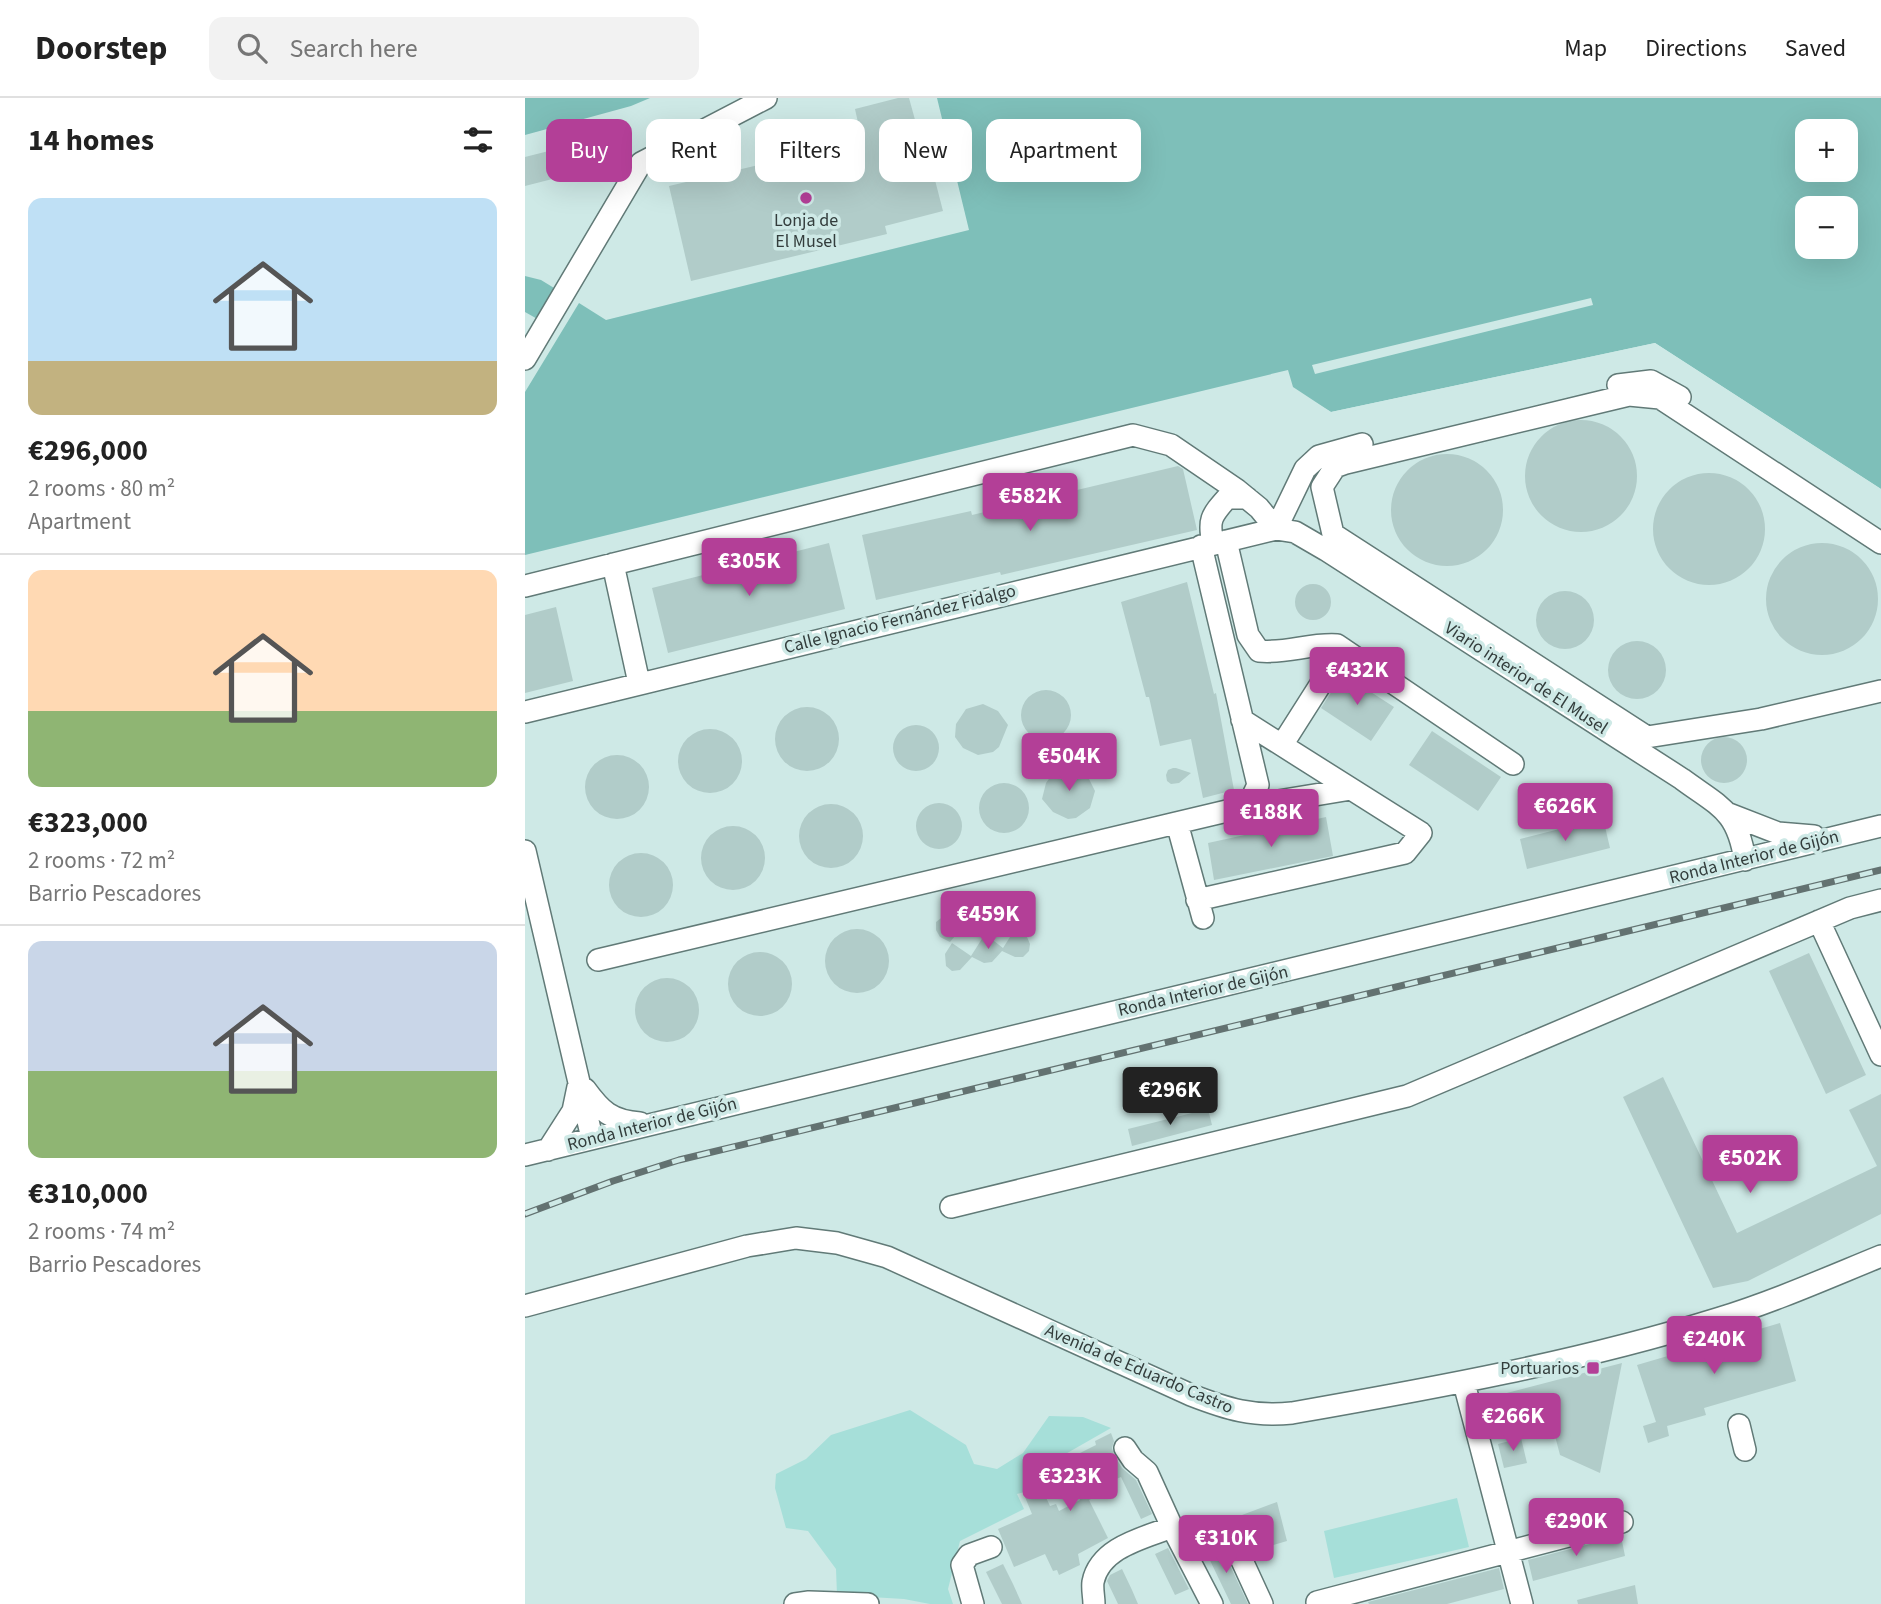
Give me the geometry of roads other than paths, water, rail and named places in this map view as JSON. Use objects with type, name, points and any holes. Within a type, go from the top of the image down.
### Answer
[{"type":"street","points":[[525,359],[641,163],[766,98]]},
{"type":"street","points":[[525,586],[1133,435],[1171,445],[1247,498],[1276,529],[1305,469],[1319,456],[1627,383],[1651,382],[1673,392],[1881,528]]},
{"type":"street","points":[[1881,543],[1660,398],[1629,395],[1346,463],[1335,467],[1322,487],[1333,534],[1647,737],[1761,719],[1881,691]]},
{"type":"street","points":[[1247,498],[1227,498],[1213,514],[1210,527],[1228,659],[1258,785],[1248,806]]},
{"type":"street","name":"Calle Ignacio Fernández Fidalgo","points":[[525,712],[1276,529]]},
{"type":"street","name":"Viario interior de El Musel","points":[[1276,529],[1295,532],[1326,550],[1682,779],[1729,814],[1741,834],[1745,860]]},
{"type":"street","points":[[1213,543],[1248,635],[1259,651]]},
{"type":"street","points":[[614,564],[639,683]]},
{"type":"street","points":[[1228,659],[1259,651],[1275,653],[1321,644],[1337,646],[1513,764]]},
{"type":"street","points":[[1282,745],[1343,649]]},
{"type":"street","points":[[1177,823],[1200,909],[1405,853],[1422,833],[1242,720]]},
{"type":"street","points":[[598,960],[1248,806],[1351,789]]},
{"type":"street","points":[[1729,814],[1778,832],[1829,838]]},
{"type":"street","name":"Ronda Interior de Gijón","points":[[525,1155],[1881,826]]},
{"type":"street","points":[[525,851],[532,912],[580,1081],[592,1138]]},
{"type":"street","points":[[951,1208],[1407,1096],[1850,908],[1881,900]]},
{"type":"street","points":[[1819,921],[1881,1055]]},
{"type":"street","points":[[580,1081],[600,1110],[624,1122],[649,1124]]},
{"type":"street","points":[[548,1150],[573,1111],[580,1081]]},
{"type":"street","name":"Avenida de Eduardo Castro","points":[[525,1306],[747,1247],[796,1238],[837,1242],[887,1257],[1191,1395],[1240,1412],[1266,1416],[1464,1383],[1716,1319],[1767,1303],[1881,1256]]},
{"type":"street","points":[[1464,1383],[1522,1604]]},
{"type":"street","points":[[1739,1425],[1745,1450]]},
{"type":"street","points":[[1125,1448],[1133,1460],[1147,1472],[1212,1604]]},
{"type":"street","points":[[1317,1602],[1622,1522]]},
{"type":"street","points":[[1094,1604],[1093,1583],[1099,1566],[1114,1551],[1172,1527]]},
{"type":"street","points":[[1233,1541],[1262,1604]]},
{"type":"street","points":[[973,1604],[962,1565],[969,1555],[991,1547]]},
{"type":"street","points":[[795,1604],[867,1604]]},
{"type":"railway","points":[[525,1214],[679,1160],[1881,870]]},
{"type":"place","name":"Lonja de El Musel","points":[[806,198]]},
{"type":"place","name":"Portuarios","points":[[1593,1368]]}]
